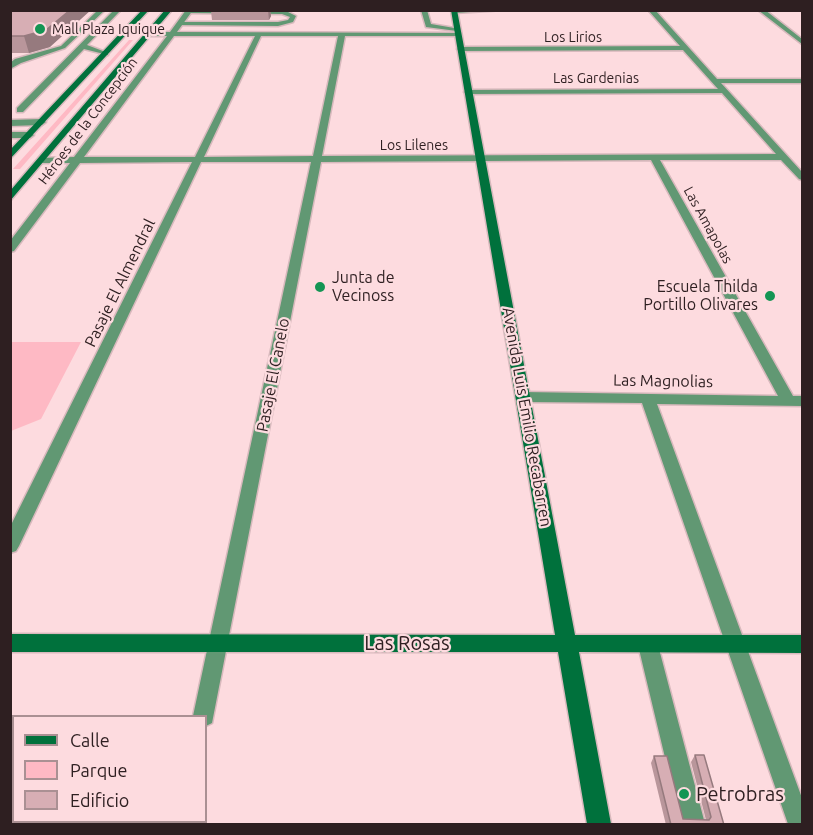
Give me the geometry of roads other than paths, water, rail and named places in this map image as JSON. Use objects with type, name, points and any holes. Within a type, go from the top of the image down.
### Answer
[{"type":"street","points":[[10,67],[18,61],[63,47],[102,10]]},
{"type":"street","points":[[20,110],[118,10]]},
{"type":"street","name":"Héroes de la Concepción","points":[[10,150],[42,122],[146,10]]},
{"type":"street","name":"Héroes de la Concepción","points":[[10,198],[169,10]]},
{"type":"street","points":[[424,10],[428,26],[457,31]]},
{"type":"street","points":[[454,11],[501,10]]},
{"type":"street","points":[[651,10],[802,177]]},
{"type":"street","points":[[761,10],[802,42]]},
{"type":"street","points":[[180,24],[278,24],[291,21],[293,16],[283,12],[190,11]]},
{"type":"street","name":"Héroes de la Concepción","points":[[10,249],[190,11]]},
{"type":"street","name":"Avenida Luis Emilio Recabarren","points":[[454,11],[599,825]]},
{"type":"street","points":[[129,28],[150,33],[172,34],[457,31]]},
{"type":"street","name":"Pasaje El Almendral","points":[[10,546],[259,34]]},
{"type":"street","name":"Pasaje El Canelo","points":[[204,715],[342,34]]},
{"type":"street","points":[[83,46],[106,54]]},
{"type":"street","name":"Los Lirios","points":[[460,49],[685,48]]},
{"type":"street","points":[[715,81],[802,81]]},
{"type":"street","name":"Las Gardenias","points":[[468,92],[724,91]]},
{"type":"street","points":[[10,123],[42,122]]},
{"type":"street","points":[[10,135],[21,142]]},
{"type":"street","name":"Héroes de la Concepción","points":[[10,156],[21,142]]},
{"type":"street","name":"Los Lilenes","points":[[43,160],[784,157]]},
{"type":"street","name":"Las Amapolas","points":[[654,158],[795,401]]},
{"type":"street","name":"Las Magnolias","points":[[524,397],[795,401]]},
{"type":"street","points":[[648,399],[800,825]]},
{"type":"street","name":"Las Rosas","points":[[10,643],[802,644]]},
{"type":"street","points":[[648,645],[693,825]]},
{"type":"place","name":"Mall Plaza Iquique","points":[[40,29]]},
{"type":"place","name":"Junta de Vecinoss","points":[[320,287]]},
{"type":"place","name":"Escuela Thilda Portillo Olivares","points":[[770,296]]},
{"type":"place","name":"Petrobras","points":[[684,794]]}]
